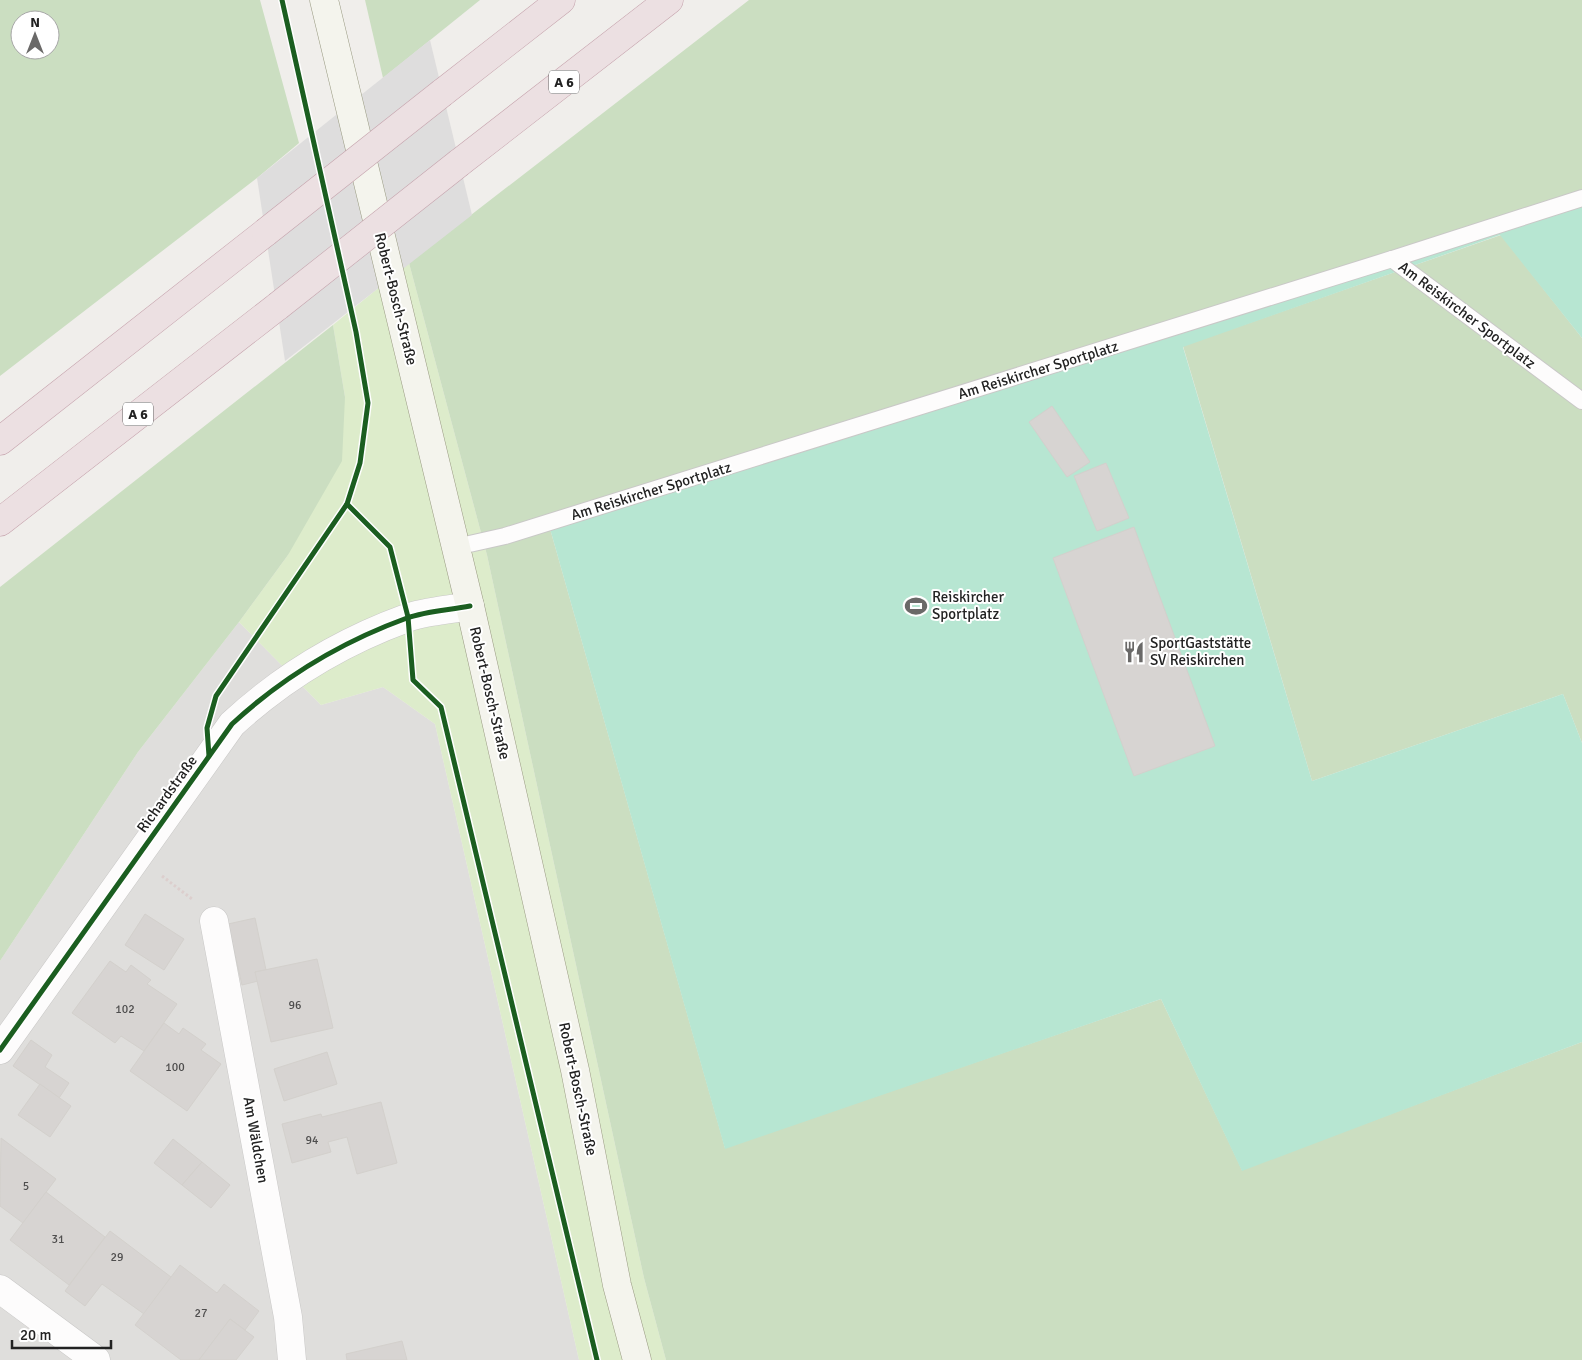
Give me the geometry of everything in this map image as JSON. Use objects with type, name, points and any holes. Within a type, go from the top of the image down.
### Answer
[{"type":"highway","points":[[0,440],[561,0]]},
{"type":"highway","name":"A 6","points":[[0,522],[669,0]]},
{"type":"main road","name":"Robert-Bosch-Straße","points":[[324,0],[470,606],[575,1070],[617,1285],[637,1360]]},
{"type":"street","name":"Richardstraße","points":[[0,1050],[232,724],[264,695],[322,655],[408,617],[470,606]]},
{"type":"street","name":"Am Wäldchen","points":[[214,921],[288,1317],[292,1360]]},
{"type":"street","points":[[0,1289],[96,1360]]},
{"type":"lane","points":[[1392,259],[1582,198]]},
{"type":"lane","name":"Am Reiskircher Sportplatz","points":[[456,547],[505,536],[1392,259],[1582,401]]},
{"type":"path","points":[[137,857],[191,897],[214,921]]},
{"type":"shaded area","points":[[239,622],[321,705],[383,687],[435,724],[579,1360],[0,1360],[0,961],[138,752]]},
{"type":"green space","points":[[0,0],[260,0],[299,143],[257,178],[0,376]]},
{"type":"green space","points":[[365,0],[480,0],[383,78]]},
{"type":"green space","points":[[749,0],[1582,0],[1582,190],[547,518],[725,1148],[1161,999],[1242,1170],[1582,1042],[1582,1360],[666,1360],[644,1278],[487,555],[409,263]]},
{"type":"green space","name":"Reiskircher Sportplatz","points":[[1582,190],[1582,338],[1500,235],[1183,347],[1312,781],[1563,694],[1582,743],[1582,1042],[1242,1171],[1161,999],[725,1149],[547,518]]},
{"type":"green space","points":[[1501,235],[1582,338],[1582,743],[1563,694],[1312,781],[1183,346]]},
{"type":"green space","points":[[409,263],[487,555],[644,1278],[666,1360],[579,1360],[435,724],[383,687],[321,705],[239,622],[288,555],[345,397],[333,325]]},
{"type":"green space","points":[[333,325],[345,397],[342,461],[288,555],[239,622],[138,752],[0,961],[0,587]]},
{"type":"pier","points":[[430,40],[472,215],[285,361],[257,178]]},
{"type":"building","points":[[1052,406],[1090,462],[1067,477],[1029,422]]},
{"type":"building","points":[[1106,463],[1129,518],[1097,531],[1074,476]]},
{"type":"building","name":"SportGaststätte SV Reiskirchen","points":[[1134,527],[1215,746],[1134,776],[1053,558]]},
{"type":"building","points":[[145,914],[184,939],[164,970],[125,945]]},
{"type":"building","points":[[255,918],[266,970],[255,972],[258,981],[242,985],[228,924]]},
{"type":"building","points":[[317,959],[333,1028],[271,1042],[255,972]]},
{"type":"building","points":[[110,961],[126,972],[131,965],[151,980],[147,984],[177,1004],[144,1051],[121,1036],[115,1043],[72,1013]]},
{"type":"building","points":[[164,1023],[179,1034],[183,1028],[206,1044],[201,1050],[221,1064],[187,1111],[130,1071]]},
{"type":"building","points":[[31,1040],[52,1055],[45,1067],[69,1083],[59,1098],[13,1066]]},
{"type":"building","points":[[327,1052],[337,1084],[284,1101],[274,1069]]},
{"type":"building","points":[[40,1084],[71,1106],[50,1137],[18,1115]]},
{"type":"building","points":[[381,1102],[397,1163],[357,1174],[347,1137],[328,1142],[331,1152],[292,1163],[282,1124],[321,1114],[322,1117]]},
{"type":"building","points":[[1,1138],[56,1179],[23,1223],[0,1206]]},
{"type":"building","points":[[173,1139],[202,1162],[182,1185],[154,1163]]},
{"type":"building","points":[[202,1162],[230,1185],[211,1208],[182,1185]]},
{"type":"building","points":[[46,1192],[105,1237],[69,1285],[10,1240]]},
{"type":"building","points":[[110,1231],[171,1277],[144,1314],[102,1284],[85,1306],[65,1291]]},
{"type":"building","points":[[180,1265],[217,1293],[224,1284],[259,1311],[245,1330],[230,1319],[199,1360],[181,1360],[135,1325]]},
{"type":"building","points":[[230,1319],[254,1337],[236,1360],[199,1360]]},
{"type":"building","points":[[402,1341],[407,1360],[347,1360],[346,1354]]},
{"type":"cycle path","points":[[209,756],[207,728],[216,696],[347,504],[360,463],[368,403],[356,332],[282,0]]},
{"type":"cycle path","points":[[347,504],[390,547],[408,617],[413,680],[441,707],[597,1360]]},
{"type":"cycle path","points":[[0,1050],[232,724],[272,691],[336,649],[383,627],[414,616],[470,606]]},
{"type":"place","name":"Reiskircher Sportplatz","points":[[916,606]]},
{"type":"place","name":"SportGaststätte SV Reiskirchen","points":[[1134,652]]}]
